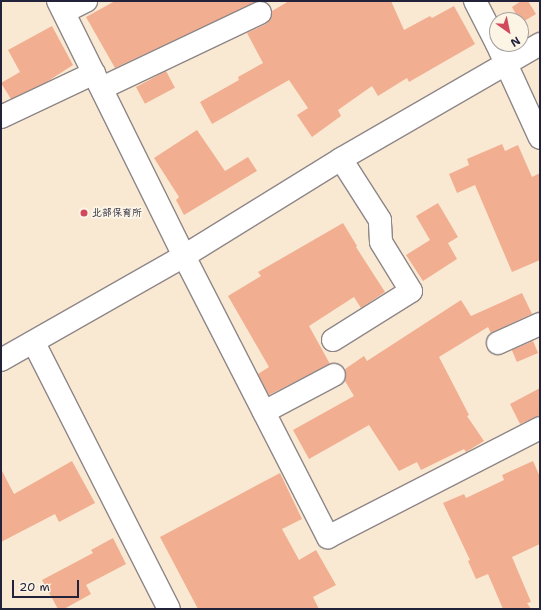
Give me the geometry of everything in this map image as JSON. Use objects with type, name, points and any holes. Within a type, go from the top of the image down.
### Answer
[{"type":"street","points":[[86,1],[61,6],[184,256],[328,537],[540,428]]},
{"type":"street","points":[[475,1],[489,28]]},
{"type":"street","points":[[1,117],[98,80],[260,13]]},
{"type":"street","points":[[529,46],[540,44]]},
{"type":"street","points":[[1,360],[34,343],[184,256],[341,159],[497,52]]},
{"type":"street","points":[[501,52],[540,138]]},
{"type":"street","points":[[333,340],[411,291],[381,242],[380,220],[341,159]]},
{"type":"street","points":[[498,343],[540,324]]},
{"type":"street","points":[[34,343],[169,609]]},
{"type":"street","points":[[264,412],[334,375]]},
{"type":"building","points":[[115,1],[258,1],[115,68],[86,17]]},
{"type":"building","points":[[289,1],[391,1],[404,30],[430,16],[432,18],[454,6],[475,44],[409,82],[407,78],[378,96],[372,86],[338,110],[341,116],[312,137],[297,115],[308,108],[289,80],[212,124],[200,102],[239,80],[238,77],[263,63],[247,33],[266,24],[270,20],[272,11]]},
{"type":"building","points":[[521,1],[528,1],[536,14],[529,18],[529,12],[515,12],[512,7]]},
{"type":"building","points":[[52,26],[73,65],[45,83],[11,99],[1,83],[20,72],[8,50]]},
{"type":"building","points":[[166,71],[175,88],[145,104],[136,87]]},
{"type":"building","points":[[197,130],[225,171],[248,157],[257,171],[184,215],[176,200],[179,197],[154,158]]},
{"type":"building","points":[[502,144],[505,151],[518,145],[532,177],[540,173],[540,260],[512,272],[475,185],[457,193],[449,174],[469,165],[467,159]]},
{"type":"building","points":[[438,203],[458,237],[448,243],[457,259],[423,281],[406,255],[430,240],[416,216]]},
{"type":"building","points":[[343,223],[357,246],[356,247],[385,292],[361,308],[354,297],[309,326],[330,364],[269,395],[258,374],[269,367],[228,296],[261,276],[258,272]]},
{"type":"building","points":[[522,293],[532,314],[491,333],[488,327],[439,357],[469,415],[467,416],[484,441],[466,452],[464,449],[421,470],[417,462],[399,471],[369,425],[309,459],[293,430],[354,396],[345,381],[345,369],[364,356],[367,361],[461,300],[471,316]]},
{"type":"building","points":[[533,341],[538,353],[517,362],[512,350]]},
{"type":"building","points":[[540,388],[540,415],[520,424],[510,404]]},
{"type":"building","points":[[72,461],[95,503],[59,522],[55,514],[1,542],[1,469],[14,494]]},
{"type":"building","points":[[533,461],[540,477],[540,544],[512,557],[531,602],[527,603],[531,609],[503,609],[488,574],[476,579],[468,561],[470,560],[443,503],[464,494],[466,498],[504,480],[502,475]]},
{"type":"building","points":[[280,473],[302,519],[282,529],[299,560],[316,550],[336,585],[313,597],[319,609],[198,609],[160,537]]},
{"type":"building","points":[[113,538],[126,564],[86,585],[91,594],[64,609],[58,609],[42,580],[93,553],[91,550]]},
{"type":"place","name":"北部保育所","points":[[84,213]]}]
